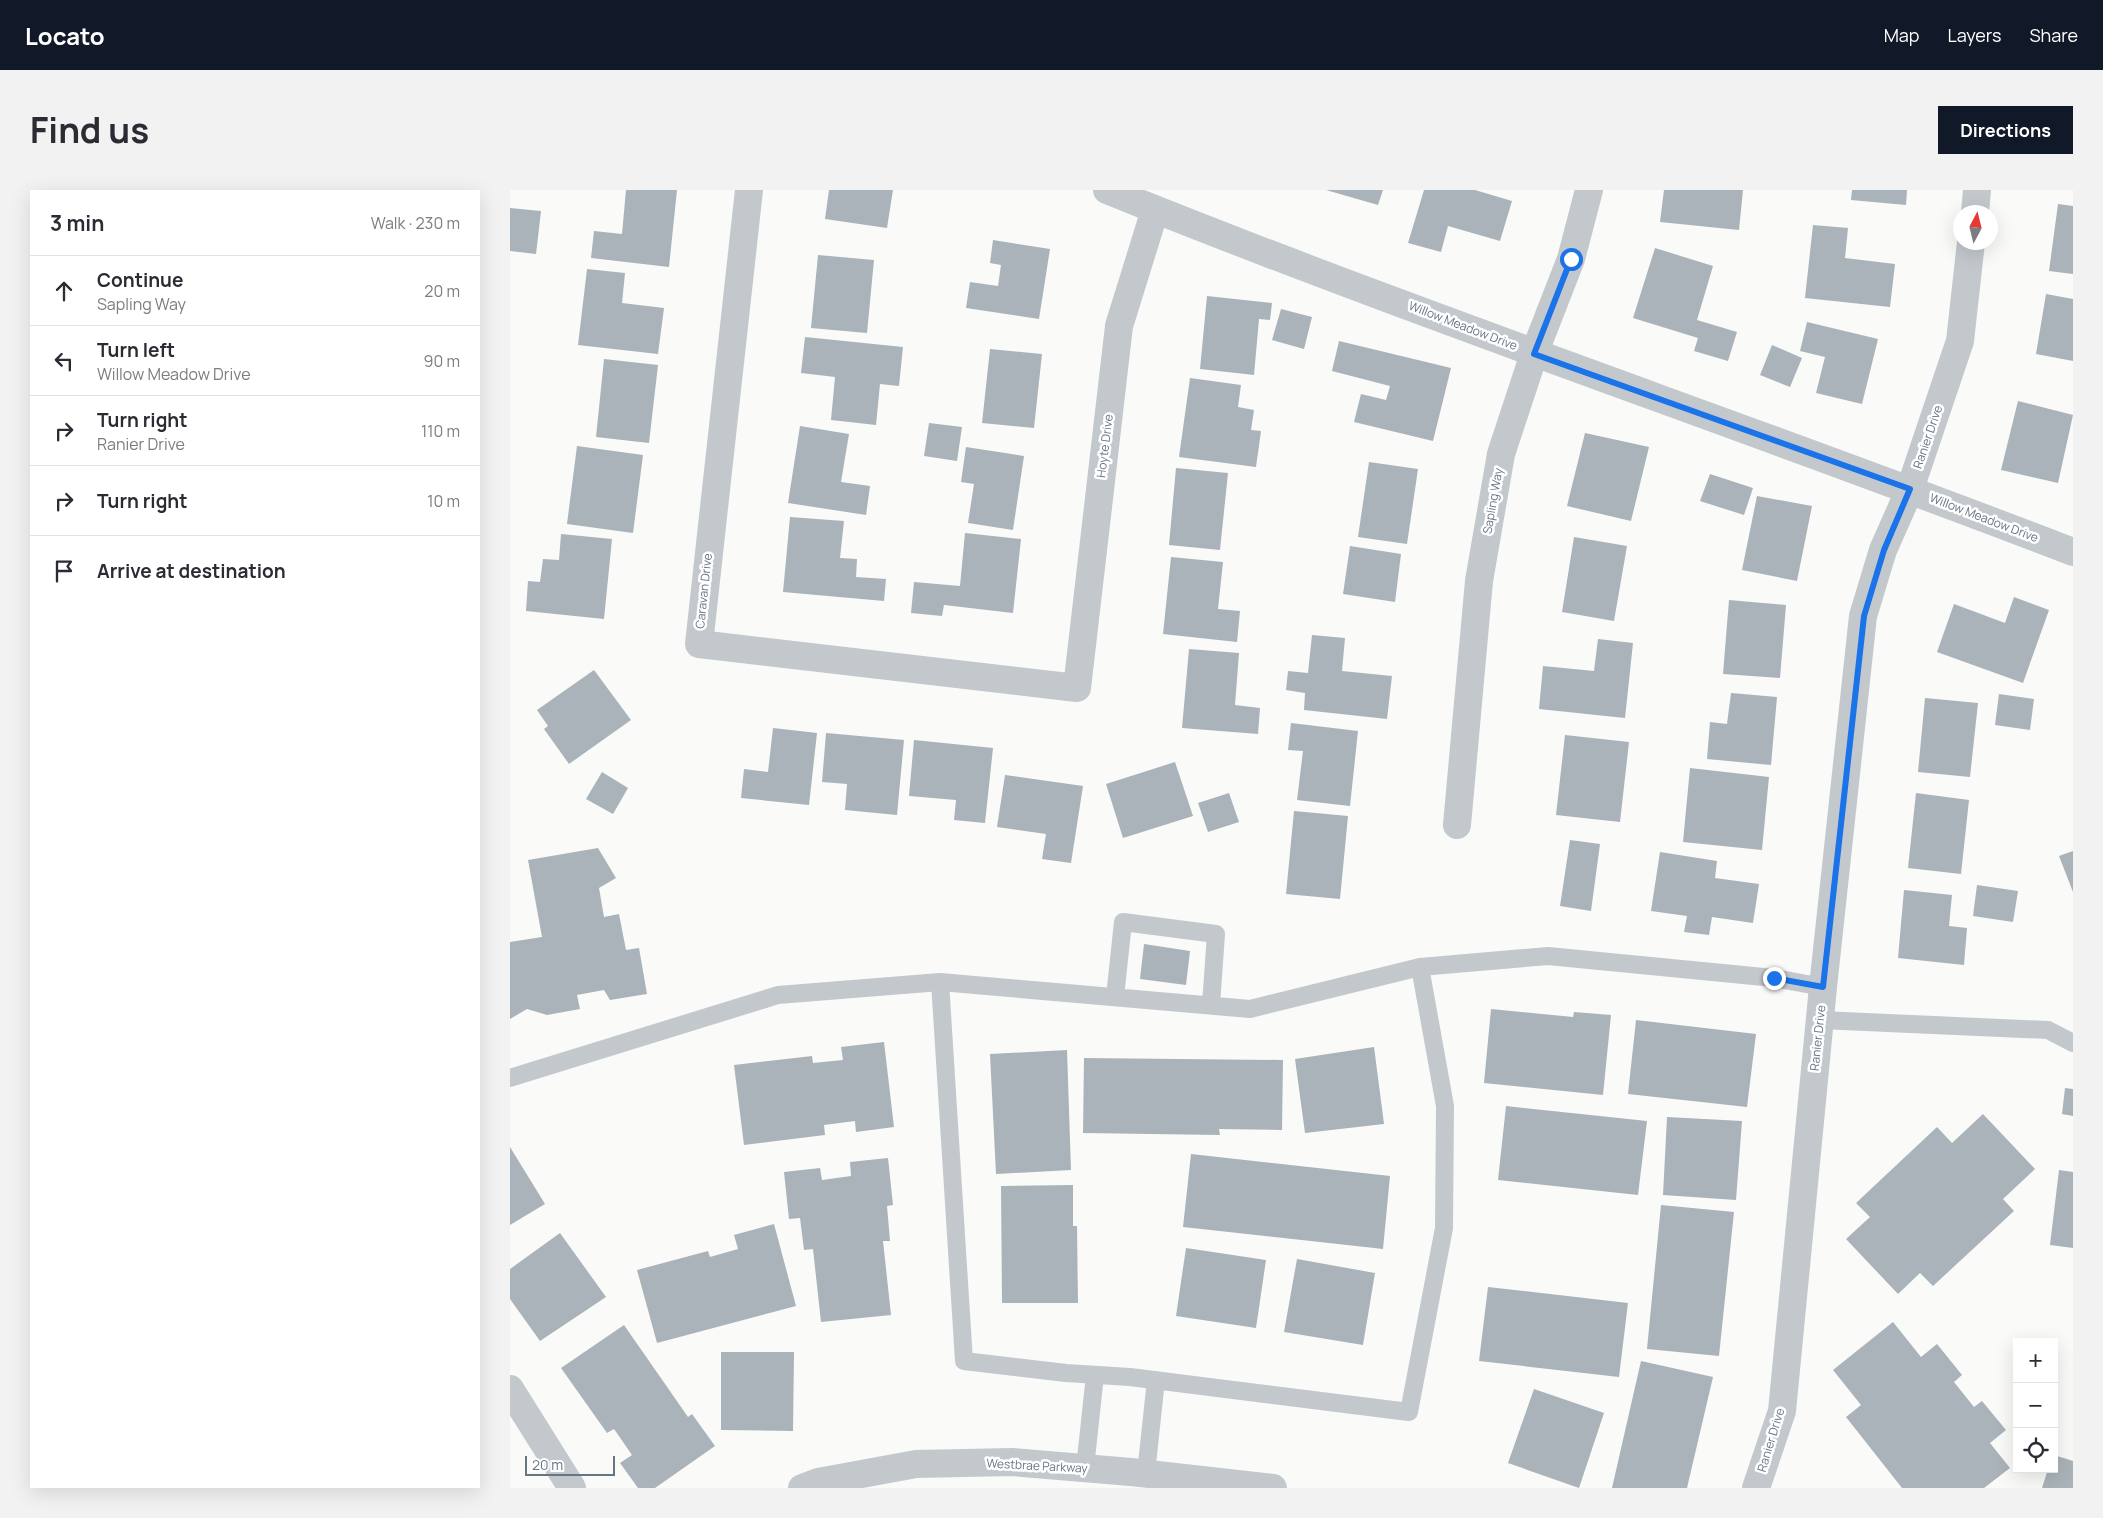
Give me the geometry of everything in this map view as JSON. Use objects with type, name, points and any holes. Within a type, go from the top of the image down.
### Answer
[{"type":"street","name":"Caravan Drive","points":[[748,190],[699,644],[1077,688]]},
{"type":"street","name":"Willow Meadow Drive","points":[[1107,190],[1534,354],[1910,489],[2073,552]]},
{"type":"street","name":"Sapling Way","points":[[1457,825],[1479,581],[1500,454],[1534,354],[1571,259],[1589,190]]},
{"type":"street","points":[[1975,205],[1977,190]]},
{"type":"street","name":"Hoyte Drive","points":[[1077,688],[1119,326],[1155,210]]},
{"type":"street","name":"Ranier Drive","points":[[1756,1488],[1782,1411],[1823,987],[1864,616],[1884,550],[1910,489],[1947,384],[1960,340],[1970,250]]},
{"type":"street","points":[[510,1389],[572,1488]]},
{"type":"street","name":"Westbrae Parkway","points":[[802,1488],[818,1482],[916,1464],[1012,1462],[1273,1488]]},
{"type":"lane","points":[[1114,997],[1123,922],[1216,934],[1211,1006]]},
{"type":"lane","points":[[510,1078],[778,995],[940,982],[1250,1009],[1420,967],[1548,956],[1774,978],[1823,987]]},
{"type":"lane","points":[[940,982],[964,1361],[1156,1380],[1409,1412],[1444,1228],[1445,1106],[1420,967]]},
{"type":"lane","points":[[1820,1020],[2048,1030],[2073,1043]]},
{"type":"lane","points":[[1085,1468],[1095,1375]]},
{"type":"lane","points":[[1146,1474],[1156,1380]]},
{"type":"building","points":[[626,190],[677,190],[669,267],[591,258],[594,231],[622,234]]},
{"type":"building","points":[[829,190],[893,190],[887,228],[825,219]]},
{"type":"building","points":[[1326,190],[1383,190],[1378,205]]},
{"type":"building","points":[[1424,190],[1475,190],[1512,201],[1500,241],[1448,226],[1441,252],[1408,243]]},
{"type":"building","points":[[1664,190],[1743,190],[1739,230],[1660,222]]},
{"type":"building","points":[[1852,190],[1907,190],[1906,205],[1851,200]]},
{"type":"building","points":[[2058,204],[2073,206],[2073,274],[2049,271]]},
{"type":"building","points":[[510,208],[541,211],[536,254],[510,251]]},
{"type":"building","points":[[1813,225],[1848,228],[1845,258],[1895,264],[1890,307],[1805,298]]},
{"type":"building","points":[[993,240],[1050,249],[1039,319],[966,308],[970,282],[998,286],[1001,265],[990,263]]},
{"type":"building","points":[[1655,248],[1713,266],[1697,320],[1737,332],[1728,361],[1694,351],[1698,338],[1633,318]]},
{"type":"building","points":[[818,255],[874,260],[867,333],[811,328]]},
{"type":"building","points":[[587,269],[625,273],[622,303],[664,308],[658,354],[578,345]]},
{"type":"building","points":[[2046,294],[2073,299],[2073,361],[2036,354]]},
{"type":"building","points":[[1207,296],[1272,303],[1270,320],[1259,319],[1254,375],[1200,369]]},
{"type":"building","points":[[1281,309],[1312,317],[1304,349],[1272,340]]},
{"type":"building","points":[[1807,322],[1878,339],[1862,404],[1816,393],[1825,357],[1800,351]]},
{"type":"building","points":[[805,337],[903,347],[899,386],[880,384],[876,425],[831,420],[835,377],[801,373]]},
{"type":"building","points":[[1339,341],[1451,368],[1433,441],[1354,422],[1361,394],[1386,400],[1390,386],[1332,371]]},
{"type":"building","points":[[1772,345],[1802,358],[1790,387],[1760,375]]},
{"type":"building","points":[[990,349],[1042,354],[1034,428],[982,423]]},
{"type":"building","points":[[604,359],[658,365],[649,443],[596,437]]},
{"type":"building","points":[[1190,378],[1241,385],[1238,407],[1254,410],[1251,430],[1261,431],[1256,467],[1179,457]]},
{"type":"building","points":[[2018,401],[2073,415],[2058,483],[2001,470]]},
{"type":"building","points":[[929,423],[962,427],[957,461],[924,456]]},
{"type":"building","points":[[800,426],[849,434],[841,482],[870,486],[866,515],[788,503]]},
{"type":"building","points":[[1585,433],[1649,447],[1631,521],[1567,506]]},
{"type":"building","points":[[577,446],[643,455],[633,533],[567,524]]},
{"type":"building","points":[[966,447],[1024,456],[1013,530],[968,523],[974,484],[961,482]]},
{"type":"building","points":[[1369,462],[1418,469],[1407,544],[1358,537]]},
{"type":"building","points":[[1176,468],[1228,473],[1220,550],[1169,545]]},
{"type":"building","points":[[1710,474],[1753,488],[1744,515],[1700,501]]},
{"type":"building","points":[[1757,496],[1812,506],[1797,581],[1742,570]]},
{"type":"building","points":[[790,517],[844,521],[840,558],[857,559],[856,577],[886,579],[884,601],[783,592]]},
{"type":"building","points":[[965,533],[1021,539],[1013,613],[944,605],[942,616],[911,613],[914,582],[960,586]]},
{"type":"building","points":[[561,534],[612,539],[604,619],[526,611],[528,581],[540,582],[543,559],[559,560]]},
{"type":"building","points":[[1574,537],[1627,546],[1614,621],[1562,612]]},
{"type":"building","points":[[1350,546],[1401,554],[1395,602],[1343,594]]},
{"type":"building","points":[[1171,557],[1223,562],[1218,609],[1240,611],[1237,642],[1163,634]]},
{"type":"building","points":[[2014,597],[2049,610],[2023,683],[1937,652],[1954,604],[2005,623]]},
{"type":"building","points":[[1729,600],[1786,605],[1780,678],[1723,674]]},
{"type":"building","points":[[1312,635],[1345,638],[1342,671],[1392,676],[1387,719],[1304,710],[1305,693],[1286,690],[1288,671],[1308,673]]},
{"type":"building","points":[[1598,639],[1633,643],[1625,718],[1539,709],[1543,666],[1594,671]]},
{"type":"building","points":[[1189,649],[1239,653],[1235,705],[1260,708],[1258,734],[1182,728]]},
{"type":"building","points":[[594,670],[631,720],[569,764],[544,729],[548,726],[537,710]]},
{"type":"building","points":[[1731,693],[1777,697],[1771,765],[1707,759],[1710,722],[1727,724]]},
{"type":"building","points":[[1999,694],[2034,699],[2030,730],[1995,725]]},
{"type":"building","points":[[1925,698],[1978,703],[1970,777],[1918,772]]},
{"type":"building","points":[[1291,723],[1358,731],[1350,806],[1297,800],[1303,751],[1288,750]]},
{"type":"building","points":[[773,728],[817,733],[809,805],[741,798],[744,769],[768,772]]},
{"type":"building","points":[[826,733],[904,740],[897,815],[845,810],[847,784],[822,782]]},
{"type":"building","points":[[1565,735],[1629,742],[1620,822],[1556,815]]},
{"type":"building","points":[[914,740],[993,748],[985,823],[954,820],[956,800],[909,796]]},
{"type":"building","points":[[1175,762],[1193,816],[1123,838],[1106,784]]},
{"type":"building","points":[[1690,768],[1769,777],[1762,850],[1683,842]]},
{"type":"building","points":[[602,772],[628,788],[613,814],[586,799]]},
{"type":"building","points":[[1005,775],[1083,786],[1071,863],[1042,859],[1046,834],[997,827]]},
{"type":"building","points":[[1229,793],[1239,822],[1208,832],[1198,803]]},
{"type":"building","points":[[1916,793],[1969,800],[1961,874],[1908,868]]},
{"type":"building","points":[[1294,811],[1348,816],[1340,899],[1286,894]]},
{"type":"building","points":[[1570,840],[1600,844],[1591,911],[1560,906]]},
{"type":"building","points":[[598,848],[616,878],[599,888],[604,917],[619,914],[626,950],[639,948],[647,994],[610,1000],[604,990],[577,995],[580,1009],[547,1015],[527,1009],[510,1019],[510,942],[542,937],[528,860]]},
{"type":"building","points":[[2073,851],[2073,892],[2059,856]]},
{"type":"building","points":[[1660,852],[1717,861],[1715,878],[1759,884],[1753,923],[1712,917],[1709,935],[1684,932],[1687,916],[1651,911]]},
{"type":"building","points":[[1977,885],[2018,891],[2013,922],[1973,916]]},
{"type":"building","points":[[1904,890],[1952,895],[1949,926],[1967,928],[1964,965],[1898,958]]},
{"type":"building","points":[[1144,944],[1190,951],[1186,985],[1140,979]]},
{"type":"building","points":[[1491,1009],[1573,1017],[1574,1012],[1611,1015],[1603,1095],[1484,1083]]},
{"type":"building","points":[[1636,1020],[1756,1034],[1747,1107],[1628,1094]]},
{"type":"building","points":[[884,1042],[894,1127],[856,1132],[855,1121],[824,1125],[825,1135],[744,1145],[734,1065],[812,1056],[813,1063],[843,1060],[841,1047]]},
{"type":"building","points":[[1374,1047],[1384,1124],[1305,1133],[1295,1059]]},
{"type":"building","points":[[1067,1050],[1071,1170],[996,1174],[990,1054]]},
{"type":"building","points":[[1084,1058],[1283,1060],[1282,1130],[1219,1129],[1220,1135],[1083,1133]]},
{"type":"building","points":[[2065,1088],[2073,1089],[2073,1116],[2062,1114]]},
{"type":"building","points":[[1506,1106],[1647,1121],[1638,1195],[1498,1180]]},
{"type":"building","points":[[1983,1114],[2035,1169],[2003,1199],[2014,1211],[1933,1286],[1920,1273],[1898,1294],[1846,1239],[1870,1217],[1856,1203],[1937,1127],[1952,1143]]},
{"type":"building","points":[[1667,1117],[1742,1121],[1736,1200],[1663,1195]]},
{"type":"building","points":[[510,1147],[545,1204],[510,1225]]},
{"type":"building","points":[[1191,1154],[1390,1176],[1383,1249],[1183,1227]]},
{"type":"building","points":[[888,1158],[893,1205],[887,1206],[890,1241],[883,1241],[891,1315],[821,1322],[813,1249],[804,1250],[800,1218],[789,1219],[784,1172],[820,1168],[822,1180],[851,1176],[850,1162]]},
{"type":"building","points":[[2059,1170],[2073,1172],[2073,1248],[2050,1245]]},
{"type":"building","points":[[1073,1185],[1073,1226],[1077,1226],[1078,1303],[1002,1303],[1001,1186]]},
{"type":"building","points":[[1661,1205],[1734,1212],[1719,1356],[1647,1349]]},
{"type":"building","points":[[774,1224],[796,1306],[657,1343],[637,1270],[708,1251],[710,1257],[738,1249],[734,1235]]},
{"type":"building","points":[[560,1233],[606,1297],[540,1341],[510,1299],[510,1269]]},
{"type":"building","points":[[1186,1248],[1266,1260],[1256,1328],[1176,1316]]},
{"type":"building","points":[[1297,1259],[1375,1273],[1363,1345],[1284,1332]]},
{"type":"building","points":[[1488,1287],[1628,1303],[1619,1377],[1479,1361]]},
{"type":"building","points":[[1893,1322],[1921,1357],[1937,1344],[1962,1375],[1954,1382],[1974,1407],[1982,1401],[2006,1430],[1990,1443],[2010,1468],[1984,1488],[1902,1488],[1846,1417],[1861,1405],[1833,1370]]},
{"type":"building","points":[[624,1325],[688,1417],[692,1414],[715,1446],[655,1488],[638,1488],[620,1463],[632,1455],[614,1429],[607,1433],[561,1368]]},
{"type":"building","points":[[721,1352],[794,1352],[793,1431],[721,1430]]},
{"type":"building","points":[[1641,1361],[1713,1377],[1687,1488],[1612,1488]]},
{"type":"building","points":[[1534,1389],[1604,1413],[1579,1488],[1508,1463]]},
{"type":"building","points":[[2058,1456],[2073,1461],[2073,1488],[2042,1488],[2047,1473],[2058,1473]]},
{"type":"route","points":[[1571,259],[1534,354],[1910,489],[1884,550],[1864,616],[1823,987],[1774,978]]}]
